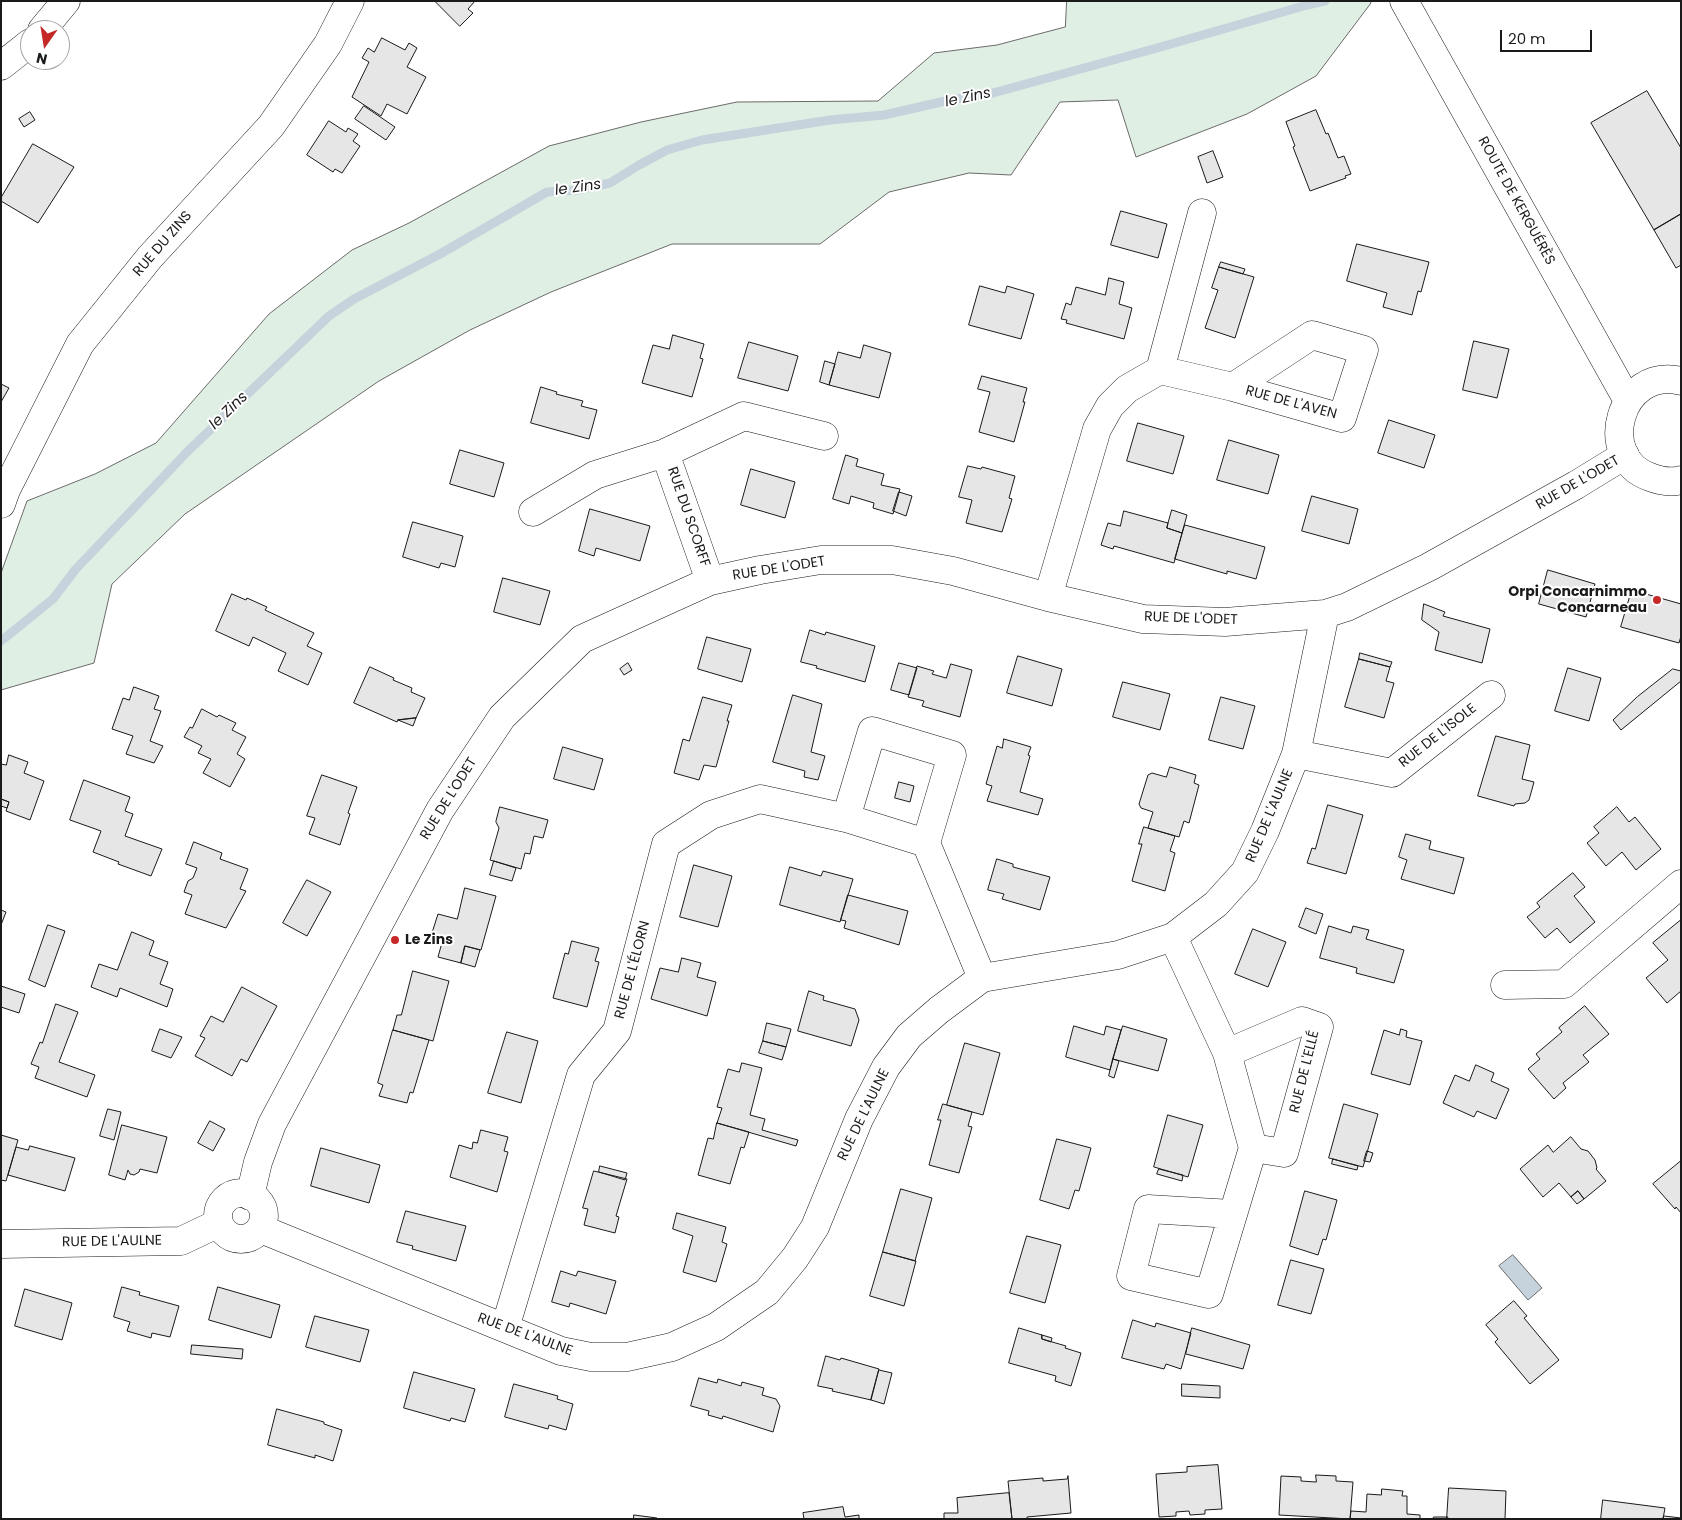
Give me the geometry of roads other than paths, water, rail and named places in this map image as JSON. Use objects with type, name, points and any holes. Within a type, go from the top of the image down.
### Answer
[{"type":"street","points":[[50,20],[66,1]]},
{"type":"street","name":"RUE DU ZINS","points":[[1,504],[6,490],[80,344],[150,257],[271,126],[328,44],[350,1]]},
{"type":"street","name":"ROUTE DE KERGUÉRÈS","points":[[1404,1],[1628,402]]},
{"type":"street","points":[[1,66],[20,51]]},
{"type":"street","points":[[1048,597],[1097,429],[1110,406],[1128,390],[1160,370],[1202,213]]},
{"type":"street","name":"RUE DE L'AVEN","points":[[1160,370],[1233,387]]},
{"type":"street","points":[[1681,381],[1673,379],[1655,381],[1640,388],[1621,414],[1619,428],[1620,442],[1625,455],[1634,467],[1646,476],[1660,480],[1675,482],[1681,480]]},
{"type":"street","name":"RUE DU SCORFF","points":[[533,512],[595,475],[665,453],[744,416],[824,436]]},
{"type":"street","name":"RUE DU SCORFF","points":[[665,453],[710,581]]},
{"type":"street","name":"RUE DE L'ODET","points":[[250,1196],[258,1162],[272,1124],[440,810],[502,717],[582,639],[710,581],[760,570],[821,560],[892,560],[954,571],[1048,597],[1144,619],[1225,622],[1326,614],[1347,607],[1429,567],[1576,485],[1625,455]]},
{"type":"street","name":"RUE DE L'AULNE","points":[[261,1229],[561,1351],[590,1357],[627,1357],[672,1347],[716,1327],[767,1292],[795,1258],[815,1226],[859,1119],[886,1068],[909,1036],[939,1010],[982,978],[1118,955],[1174,937],[1216,904],[1245,872],[1266,831],[1296,754],[1326,614]]},
{"type":"street","name":"RUE DE L'ISOLE","points":[[1296,754],[1392,773],[1491,695]]},
{"type":"street","points":[[846,818],[872,731],[952,755],[926,843],[982,978]]},
{"type":"street","name":"RUE DE L'ÉLORN","points":[[504,1328],[581,1075],[617,1031],[666,844],[711,815],[760,799],[846,818],[926,843]]},
{"type":"street","points":[[1505,985],[1564,984],[1681,884]]},
{"type":"street","points":[[1174,937],[1227,1053],[1254,1148],[1232,1214]]},
{"type":"street","name":"RUE DE L'ELLÉ","points":[[1227,1053],[1302,1021],[1319,1027],[1284,1153],[1254,1148]]},
{"type":"street","points":[[243,1193],[250,1196],[260,1204],[263,1210],[264,1223],[261,1229],[255,1235],[242,1239],[228,1235],[219,1223],[218,1216],[223,1202],[235,1194],[243,1193]]},
{"type":"street","name":"RUE DE L'AULNE","points":[[1,1244],[181,1241],[219,1223]]},
{"type":"waterway","name":"le Zins","points":[[1,641],[53,599],[75,570],[187,452],[329,316],[354,299],[440,254],[547,192],[578,190],[610,183],[667,150],[702,140],[830,120],[884,115],[950,100],[993,93],[1325,1]]},
{"type":"place","name":"Orpi Concarnimmo Concarneau","points":[[1657,600]]},
{"type":"place","name":"Le Zins","points":[[395,940]]}]
